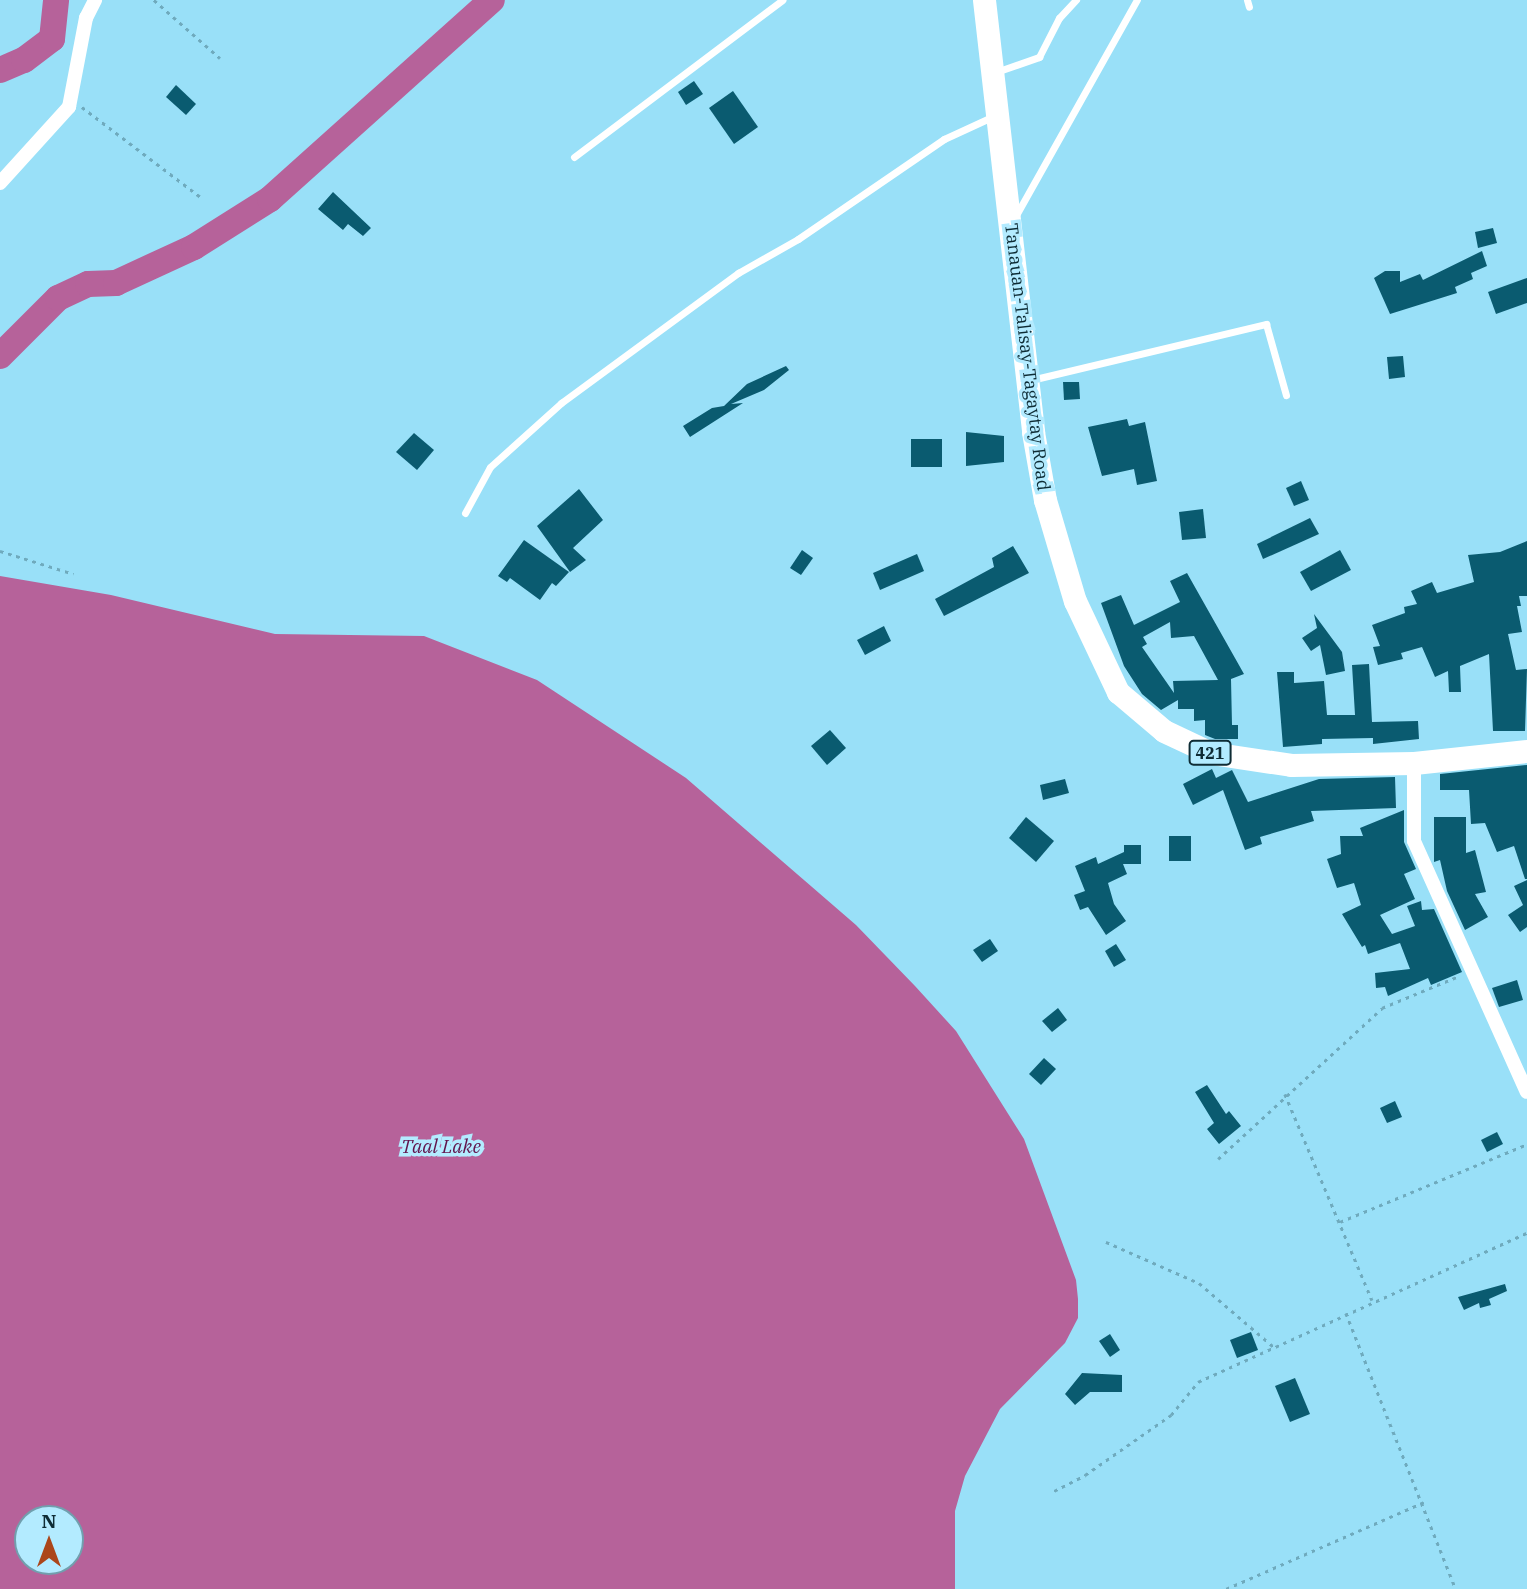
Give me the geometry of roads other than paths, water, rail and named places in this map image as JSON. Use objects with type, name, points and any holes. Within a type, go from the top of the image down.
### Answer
[{"type":"main road","name":"Tanauan-Talisay-Tagaytay Road","points":[[984,0],[1027,381],[1045,500],[1075,601],[1118,692],[1139,713],[1211,753],[1291,765],[1413,763],[1527,751]]},
{"type":"street","points":[[0,183],[69,107],[86,18],[95,0]]},
{"type":"street","points":[[1413,763],[1414,841],[1469,972],[1527,1092]]},
{"type":"lane","points":[[574,157],[782,0]]},
{"type":"lane","points":[[992,74],[1039,57],[1059,18],[1076,0]]},
{"type":"lane","points":[[1010,227],[1137,0]]},
{"type":"lane","points":[[465,513],[490,467],[561,403],[738,273],[798,239],[890,172],[944,139],[997,115]]},
{"type":"lane","points":[[1027,381],[1266,324],[1286,395]]},
{"type":"water","name":"Taal Lake","points":[[0,576],[111,595],[275,634],[424,636],[537,680],[686,778],[856,925],[915,986],[956,1031],[1024,1139],[1076,1280],[1078,1299],[1078,1318],[1065,1343],[1000,1409],[965,1476],[955,1511],[955,1589],[0,1589]]},
{"type":"waterway","points":[[0,70],[24,60],[52,39],[56,0]]},
{"type":"waterway","points":[[0,356],[58,298],[88,284],[116,283],[194,247],[270,199],[492,0]]}]
